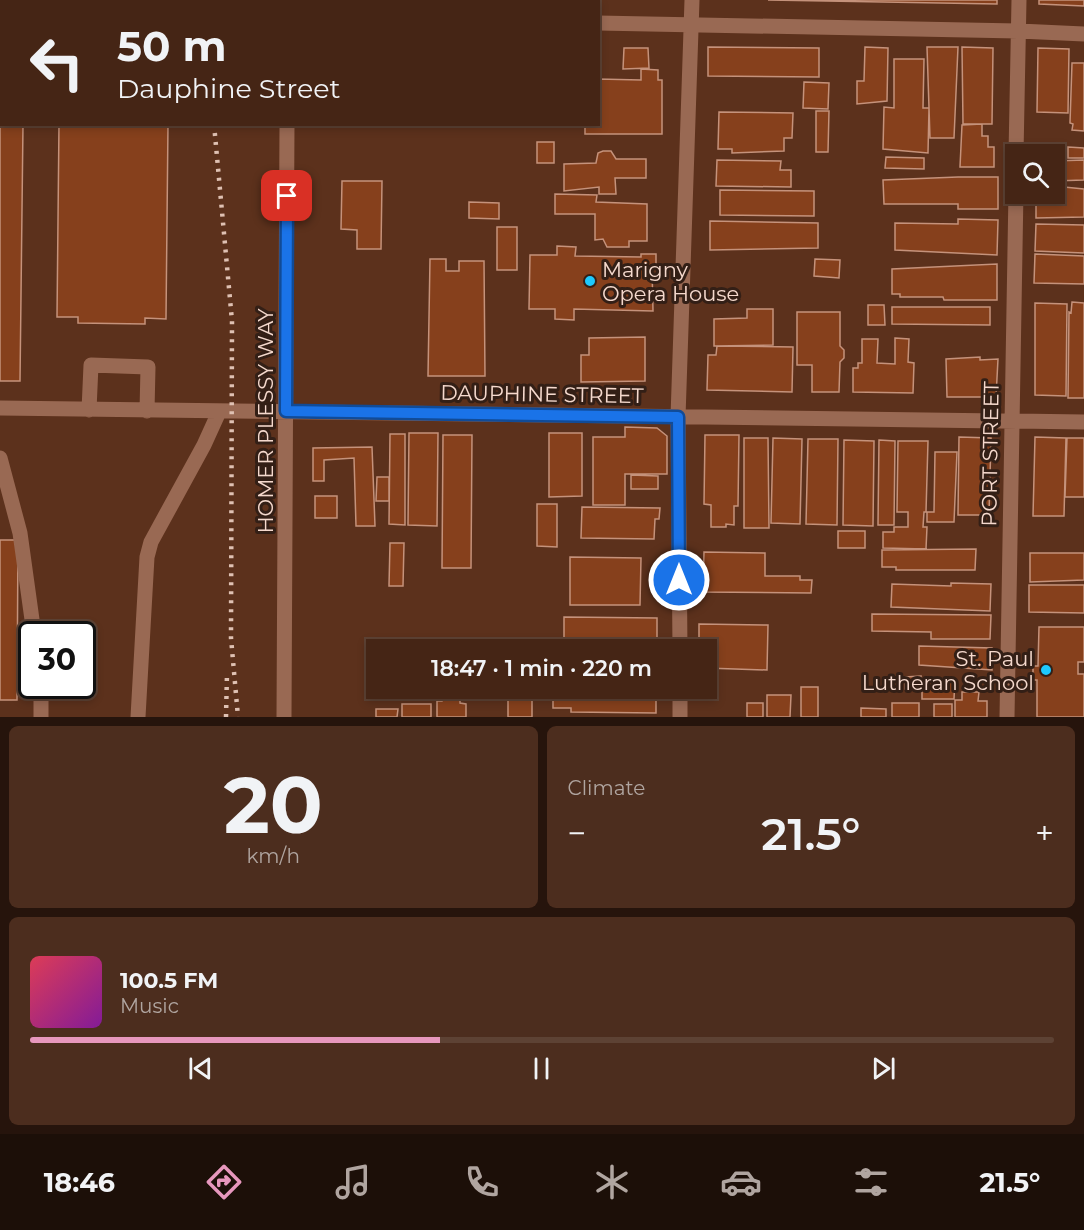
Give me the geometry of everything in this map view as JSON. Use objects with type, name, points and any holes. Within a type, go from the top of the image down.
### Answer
[{"type":"street","points":[[680,639],[678,417],[692,0]]},
{"type":"street","points":[[1016,144],[1019,0]]},
{"type":"street","points":[[600,23],[1084,34]]},
{"type":"street","name":"HOMER PLESSY WAY","points":[[284,717],[287,126]]},
{"type":"street","name":"PORT STREET","points":[[1007,717],[1016,204]]},
{"type":"street","points":[[89,410],[91,365],[148,367],[147,411]]},
{"type":"street","name":"DAUPHINE STREET","points":[[0,408],[1084,422]]},
{"type":"street","points":[[138,717],[147,557],[151,542],[204,445],[219,412]]},
{"type":"street","points":[[0,458],[20,533],[32,621]]},
{"type":"street","points":[[41,699],[41,717]]},
{"type":"street","points":[[680,699],[680,717]]},
{"type":"building","points":[[768,0],[997,0],[997,4]]},
{"type":"building","points":[[1039,0],[1084,0],[1084,6],[1039,4]]},
{"type":"building","points":[[708,47],[819,48],[819,77],[708,76]]},
{"type":"building","points":[[865,47],[888,48],[887,101],[857,104],[857,81],[864,81]]},
{"type":"building","points":[[927,47],[958,47],[954,138],[930,138]]},
{"type":"building","points":[[962,47],[993,48],[992,124],[963,124]]},
{"type":"building","points":[[624,48],[648,48],[649,68],[623,69]]},
{"type":"building","points":[[1038,48],[1069,49],[1068,113],[1037,112]]},
{"type":"building","points":[[894,59],[924,59],[923,108],[929,108],[928,153],[883,149],[884,107],[894,108]]},
{"type":"building","points":[[1072,63],[1084,63],[1084,131],[1072,130],[1073,124],[1070,123]]},
{"type":"building","points":[[641,69],[658,70],[658,80],[662,80],[662,134],[585,134],[585,126],[600,126],[600,79],[641,80]]},
{"type":"building","points":[[804,82],[829,83],[828,109],[803,108]]},
{"type":"building","points":[[816,111],[829,111],[828,152],[816,152]]},
{"type":"building","points":[[719,112],[793,113],[792,138],[784,138],[784,151],[732,153],[732,149],[718,149]]},
{"type":"building","points":[[982,124],[982,136],[988,136],[988,147],[994,147],[994,167],[960,167],[962,125]]},
{"type":"building","points":[[0,126],[23,126],[20,381],[0,381]]},
{"type":"building","points":[[59,126],[168,126],[166,319],[145,318],[145,324],[78,323],[78,317],[57,317]]},
{"type":"building","points":[[537,142],[554,142],[554,163],[537,163]]},
{"type":"building","points":[[1068,147],[1084,148],[1084,158],[1068,158]]},
{"type":"building","points":[[611,151],[616,159],[646,159],[646,178],[615,178],[616,194],[599,194],[599,187],[564,191],[564,164],[596,163],[598,153]]},
{"type":"building","points":[[886,157],[924,158],[924,169],[885,168]]},
{"type":"building","points":[[717,160],[781,161],[780,170],[791,170],[791,187],[716,186]]},
{"type":"building","points":[[1084,160],[1084,180],[1065,181],[1065,161]]},
{"type":"building","points":[[998,177],[998,209],[958,209],[958,204],[884,204],[883,180]]},
{"type":"building","points":[[342,181],[382,181],[381,249],[357,249],[357,230],[341,229]]},
{"type":"building","points":[[1065,187],[1084,189],[1084,217],[1036,218],[1036,204],[1065,204]]},
{"type":"building","points":[[720,190],[814,191],[814,216],[720,215]]},
{"type":"building","points":[[555,194],[597,195],[596,202],[647,204],[647,241],[629,241],[629,247],[607,247],[603,239],[595,240],[595,214],[555,214]]},
{"type":"building","points":[[469,202],[499,203],[499,219],[469,218]]},
{"type":"building","points":[[958,219],[998,220],[997,255],[895,250],[895,223],[958,224]]},
{"type":"building","points":[[710,221],[818,223],[818,248],[710,250]]},
{"type":"building","points":[[1036,224],[1084,225],[1084,253],[1035,251]]},
{"type":"building","points":[[497,227],[517,227],[517,270],[497,270]]},
{"type":"building","name":"Marigny Opera House","points":[[557,246],[576,247],[575,256],[641,257],[641,254],[656,254],[656,267],[652,267],[653,311],[574,309],[574,320],[555,319],[555,309],[529,309],[530,255],[557,255]]},
{"type":"building","points":[[1035,254],[1084,256],[1084,284],[1034,283]]},
{"type":"building","points":[[430,259],[446,259],[446,271],[459,271],[459,261],[484,261],[485,376],[428,376]]},
{"type":"building","points":[[815,259],[840,260],[839,278],[814,276]]},
{"type":"building","points":[[997,264],[997,300],[944,300],[943,297],[900,297],[900,294],[892,294],[892,269]]},
{"type":"building","points":[[1072,302],[1084,303],[1084,398],[1068,398],[1069,312],[1071,313]]},
{"type":"building","points":[[1035,303],[1067,304],[1066,396],[1035,395]]},
{"type":"building","points":[[868,305],[884,305],[885,325],[868,325]]},
{"type":"building","points":[[892,307],[990,307],[990,325],[892,324]]},
{"type":"building","points":[[747,309],[773,309],[773,345],[714,346],[714,319],[747,318]]},
{"type":"building","points":[[797,312],[840,312],[840,346],[844,350],[844,358],[840,362],[839,392],[812,392],[812,365],[797,365]]},
{"type":"building","points":[[645,337],[645,381],[581,382],[581,355],[589,355],[589,338]]},
{"type":"building","points":[[895,338],[909,339],[908,362],[914,363],[913,393],[853,392],[853,368],[858,368],[858,363],[862,363],[862,339],[878,339],[877,363],[895,364]]},
{"type":"building","points":[[717,346],[793,347],[792,392],[707,390],[708,355],[716,355]]},
{"type":"building","points":[[980,357],[980,360],[998,359],[996,397],[947,397],[946,359]]},
{"type":"building","points":[[625,427],[657,428],[667,436],[667,474],[625,474],[625,505],[593,505],[593,437],[625,437]]},
{"type":"building","points":[[409,433],[438,433],[437,526],[408,525]]},
{"type":"building","points":[[549,433],[582,433],[582,496],[549,497]]},
{"type":"building","points":[[390,434],[405,434],[405,525],[389,524]]},
{"type":"building","points":[[443,435],[472,435],[471,568],[442,568]]},
{"type":"building","points":[[705,435],[739,435],[738,506],[734,506],[734,525],[711,527],[711,505],[704,504]]},
{"type":"building","points":[[959,437],[991,438],[989,515],[958,515]]},
{"type":"building","points":[[1035,437],[1066,438],[1064,516],[1033,516]]},
{"type":"building","points":[[744,438],[768,438],[769,528],[744,528]]},
{"type":"building","points":[[773,438],[802,439],[800,524],[771,523]]},
{"type":"building","points":[[1067,438],[1084,438],[1084,497],[1065,497]]},
{"type":"building","points":[[808,439],[838,439],[837,525],[806,524]]},
{"type":"building","points":[[844,440],[874,441],[873,526],[843,525]]},
{"type":"building","points":[[879,440],[895,441],[894,525],[878,525]]},
{"type":"building","points":[[898,441],[928,441],[926,512],[924,512],[923,527],[927,527],[926,549],[883,548],[883,532],[894,532],[894,527],[908,527],[908,512],[897,512]]},
{"type":"building","points":[[372,447],[375,526],[356,526],[354,458],[324,460],[324,481],[313,481],[313,448]]},
{"type":"building","points":[[935,452],[957,452],[954,522],[927,522],[927,512],[934,512]]},
{"type":"building","points":[[631,475],[658,476],[658,489],[631,489]]},
{"type":"building","points":[[377,477],[389,477],[389,501],[376,501]]},
{"type":"building","points":[[315,496],[337,496],[337,518],[315,518]]},
{"type":"building","points":[[537,504],[557,504],[557,547],[537,546]]},
{"type":"building","points":[[582,507],[660,508],[659,519],[655,519],[654,539],[581,538]]},
{"type":"building","points":[[838,531],[865,531],[865,548],[838,548]]},
{"type":"building","points":[[0,540],[18,540],[17,700],[0,700]]},
{"type":"building","points":[[390,543],[404,543],[403,586],[389,586]]},
{"type":"building","points":[[976,549],[975,570],[896,570],[896,567],[882,567],[882,550]]},
{"type":"building","points":[[704,552],[765,553],[765,576],[800,576],[800,580],[812,580],[811,593],[703,592]]},
{"type":"building","points":[[1030,553],[1084,553],[1084,580],[1030,582]]},
{"type":"building","points":[[570,557],[641,558],[640,605],[570,605]]},
{"type":"building","points":[[951,583],[991,584],[990,611],[891,607],[892,584],[951,586]]},
{"type":"building","points":[[1029,585],[1084,585],[1084,613],[1029,612]]},
{"type":"building","points":[[872,614],[991,615],[990,639],[931,639],[931,632],[872,631]]},
{"type":"building","points":[[564,617],[657,618],[657,639],[564,639]]},
{"type":"building","points":[[699,624],[768,625],[767,670],[717,668],[717,639],[699,639]]},
{"type":"building","points":[[1039,627],[1084,627],[1084,662],[1078,662],[1078,674],[1084,674],[1084,717],[1037,717],[1037,680],[1033,680],[1033,666],[1038,666]]},
{"type":"building","points":[[919,646],[992,648],[992,670],[919,665]]},
{"type":"building","points":[[921,676],[921,689],[905,689],[905,677]]},
{"type":"building","points":[[922,679],[955,679],[954,699],[922,699]]},
{"type":"building","points":[[801,687],[818,687],[818,717],[801,717]]},
{"type":"building","points":[[962,692],[979,692],[978,701],[987,701],[987,717],[955,717],[955,700],[962,700]]},
{"type":"building","points":[[767,695],[791,695],[790,717],[767,717]]},
{"type":"building","points":[[442,699],[460,699],[460,703],[466,704],[466,717],[437,717],[437,701],[442,701]]},
{"type":"building","points":[[508,699],[532,699],[532,717],[508,717]]},
{"type":"building","points":[[553,699],[656,699],[656,713],[571,712],[571,708],[553,708]]},
{"type":"building","points":[[747,703],[763,703],[763,717],[747,717]]},
{"type":"building","points":[[892,703],[919,703],[919,717],[892,717]]},
{"type":"building","points":[[402,704],[431,704],[431,717],[402,717]]},
{"type":"building","points":[[934,704],[952,704],[952,717],[934,717]]},
{"type":"building","points":[[861,708],[886,709],[886,717],[861,717]]},
{"type":"building","points":[[376,709],[398,709],[397,717],[376,717]]},
{"type":"railway","points":[[214,126],[232,321],[231,638],[238,717]]},
{"type":"railway","points":[[226,717],[227,673]]},
{"type":"place","name":"Marigny Opera House","points":[[590,281]]},
{"type":"place","name":"St. Paul Lutheran School","points":[[1046,670]]},
{"type":"route","points":[[287,196],[286,411],[678,417],[679,580]]}]
